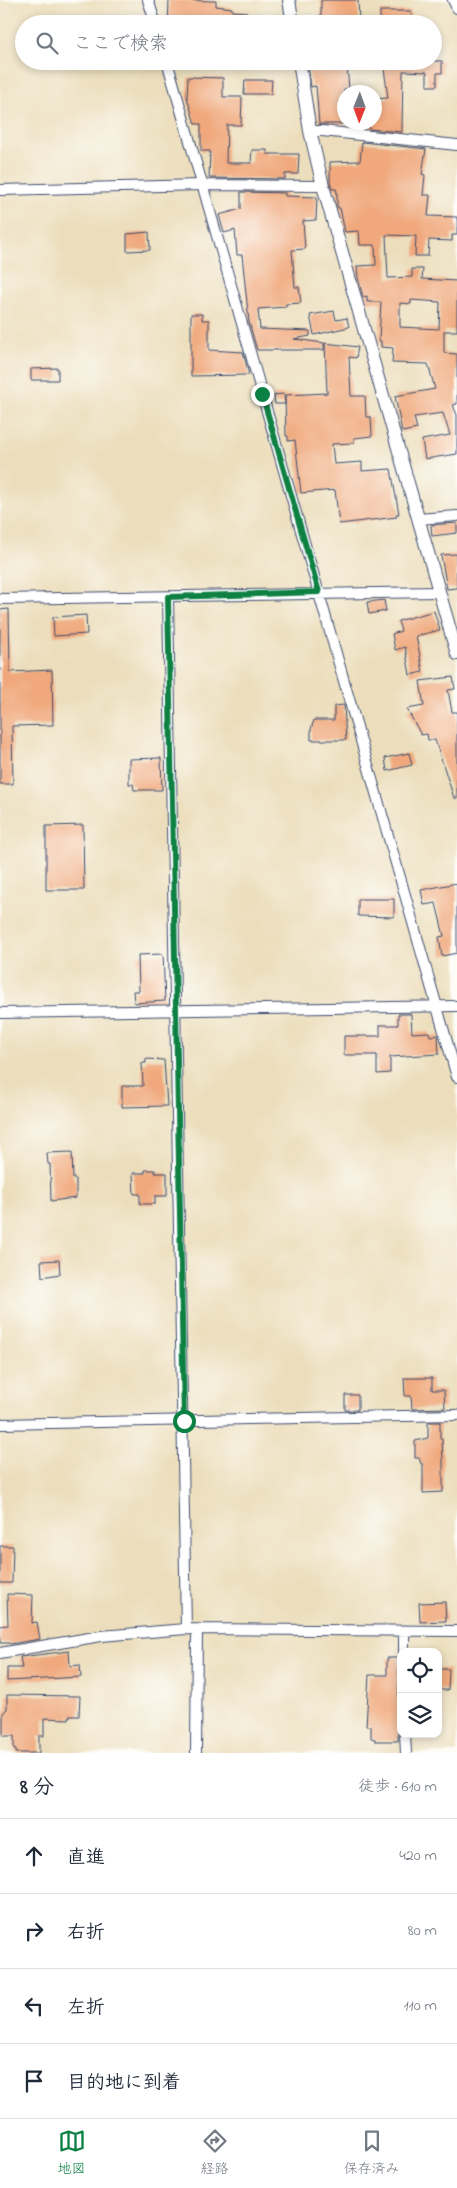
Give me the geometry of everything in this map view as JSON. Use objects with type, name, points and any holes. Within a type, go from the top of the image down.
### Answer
[{"type":"street","points":[[148,0],[153,15]]},
{"type":"street","points":[[289,0],[292,15]]},
{"type":"street","points":[[453,0],[457,8]]},
{"type":"street","points":[[170,70],[457,1078]]},
{"type":"street","points":[[300,70],[310,132],[322,186],[456,650]]},
{"type":"street","points":[[310,132],[332,132],[457,145]]},
{"type":"street","points":[[0,190],[202,185],[322,186]]},
{"type":"street","points":[[418,519],[457,516]]},
{"type":"street","points":[[0,600],[319,592],[439,592]]},
{"type":"street","points":[[168,597],[184,1421],[196,1753]]},
{"type":"street","points":[[0,1012],[457,1006]]},
{"type":"street","points":[[0,1424],[457,1415]]},
{"type":"street","points":[[0,1653],[101,1636],[192,1629],[457,1631]]},
{"type":"street","points":[[404,1632],[404,1648]]},
{"type":"street","points":[[405,1738],[406,1753]]},
{"type":"building","points":[[169,0],[216,1],[216,6],[232,8],[232,11],[247,12],[247,15],[168,15]]},
{"type":"building","points":[[321,0],[358,0],[359,15],[321,15]]},
{"type":"building","points":[[380,11],[411,11],[411,15],[380,15]]},
{"type":"building","points":[[309,70],[347,70],[349,85],[337,85],[337,124],[319,124],[316,86],[311,87]]},
{"type":"building","points":[[384,70],[442,70],[442,73],[437,73],[437,86],[427,86],[427,72],[403,71],[402,132],[380,130],[382,130],[382,98],[388,98]]},
{"type":"building","points":[[188,77],[223,78],[223,97],[242,97],[241,125],[227,125],[226,163],[251,163],[252,150],[267,150],[267,154],[299,154],[298,174],[285,174],[285,179],[209,178],[210,151],[201,151],[201,124],[195,124],[187,98]]},
{"type":"building","points":[[245,80],[272,80],[271,94],[244,94]]},
{"type":"building","points":[[362,142],[426,149],[422,174],[425,175],[423,195],[430,195],[428,216],[457,217],[457,235],[452,235],[452,241],[429,240],[428,256],[415,256],[416,236],[386,235],[388,278],[412,277],[412,269],[423,269],[422,279],[457,281],[457,331],[444,331],[444,353],[457,354],[457,404],[453,405],[457,415],[457,454],[425,459],[422,440],[450,435],[443,413],[414,417],[417,429],[402,432],[395,396],[435,389],[428,364],[392,363],[393,348],[381,347],[381,341],[379,341],[381,302],[367,302],[367,296],[363,297],[357,266],[376,265],[375,245],[360,245],[359,231],[345,232],[340,208],[337,205],[337,192],[336,189],[332,189],[330,181],[330,162],[360,161]],"holes":[[[411,300],[440,302],[439,329],[400,327],[400,303],[411,304]]]},
{"type":"building","points":[[241,192],[285,193],[285,196],[317,197],[316,220],[303,221],[305,249],[292,250],[295,287],[299,287],[301,303],[286,304],[286,307],[258,309],[260,329],[310,331],[310,336],[294,339],[324,343],[324,350],[257,350],[249,322],[242,255],[237,255],[235,230],[224,233],[219,215],[241,209]]},
{"type":"building","points":[[149,232],[150,250],[127,251],[127,234]]},
{"type":"building","points":[[334,311],[336,320],[347,318],[349,327],[314,335],[310,315]]},
{"type":"building","points":[[191,314],[202,314],[202,320],[209,320],[209,350],[243,352],[249,375],[191,376]]},
{"type":"building","points":[[325,343],[358,347],[356,358],[349,357],[351,396],[365,396],[366,417],[371,417],[372,436],[354,438],[354,443],[332,444],[334,464],[362,462],[362,471],[391,469],[399,514],[396,514],[397,517],[339,524],[335,490],[301,493],[295,440],[288,441],[288,436],[286,436],[285,395],[327,393]]},
{"type":"building","points":[[58,368],[58,380],[31,380],[31,369]]},
{"type":"building","points":[[284,394],[285,404],[275,404],[274,395]]},
{"type":"building","points":[[457,523],[457,533],[432,536],[431,525]]},
{"type":"building","points":[[456,554],[457,588],[447,589],[441,555]]},
{"type":"building","points":[[384,600],[386,611],[369,614],[367,602]]},
{"type":"building","points":[[9,609],[10,672],[52,670],[53,725],[12,726],[13,784],[0,784],[0,610]]},
{"type":"building","points":[[434,611],[440,630],[416,636],[423,672],[410,675],[405,647],[395,650],[392,634],[401,631],[398,621]]},
{"type":"building","points":[[86,615],[87,634],[54,636],[53,617]]},
{"type":"building","points":[[453,677],[455,689],[448,690],[452,712],[457,712],[457,798],[454,798],[435,740],[428,740],[427,734],[421,735],[407,709],[424,706],[420,681]]},
{"type":"building","points":[[344,705],[346,740],[311,740],[311,729],[314,720],[334,720],[334,706]]},
{"type":"building","points":[[409,753],[412,765],[387,771],[385,758]]},
{"type":"building","points":[[161,758],[162,790],[134,790],[133,784],[129,784],[129,759]]},
{"type":"building","points":[[83,825],[84,890],[46,890],[46,826]]},
{"type":"building","points":[[457,883],[457,953],[442,956],[439,937],[444,936],[436,903],[424,905],[421,890]]},
{"type":"building","points":[[358,899],[394,899],[394,917],[358,916]]},
{"type":"building","points":[[163,954],[165,1001],[134,1003],[133,991],[139,991],[138,955]]},
{"type":"building","points":[[398,1014],[411,1014],[412,1033],[429,1032],[430,1036],[438,1035],[439,1054],[390,1057],[390,1073],[377,1074],[377,1055],[344,1055],[344,1036],[380,1036],[380,1025],[398,1025]]},
{"type":"building","points":[[146,1059],[164,1060],[167,1106],[122,1107],[122,1086],[143,1086],[142,1063],[146,1063]]},
{"type":"building","points":[[72,1152],[73,1179],[76,1179],[76,1198],[51,1201],[50,1164],[48,1164],[47,1153]]},
{"type":"building","points":[[145,1170],[155,1170],[155,1173],[167,1173],[167,1196],[155,1196],[155,1204],[140,1204],[140,1194],[134,1194],[133,1173],[145,1173]]},
{"type":"building","points":[[59,1260],[60,1274],[42,1277],[41,1261]]},
{"type":"building","points":[[404,1378],[432,1378],[432,1390],[444,1390],[445,1408],[412,1409],[411,1396],[405,1396]]},
{"type":"building","points":[[345,1395],[358,1395],[358,1410],[345,1410]]},
{"type":"building","points":[[428,1422],[440,1422],[443,1492],[423,1493],[423,1464],[421,1464],[419,1458],[415,1458],[415,1441],[428,1438]]},
{"type":"building","points":[[0,1546],[13,1546],[12,1583],[0,1583]]},
{"type":"building","points":[[7,1594],[33,1595],[32,1623],[37,1622],[40,1639],[10,1644],[0,1643],[0,1626],[8,1625]]},
{"type":"building","points":[[445,1602],[446,1621],[420,1622],[419,1603]]},
{"type":"building","points":[[69,1651],[70,1666],[80,1665],[81,1677],[7,1681],[7,1668],[22,1668],[20,1657]]},
{"type":"building","points":[[387,1658],[397,1658],[398,1741],[375,1741],[375,1739],[371,1738],[371,1726],[366,1726],[369,1675],[387,1675]]},
{"type":"building","points":[[442,1669],[449,1669],[448,1690],[442,1690]]},
{"type":"building","points":[[7,1695],[80,1696],[79,1716],[69,1716],[69,1719],[44,1718],[44,1736],[39,1736],[39,1753],[16,1753],[16,1749],[14,1749],[14,1736],[3,1736],[3,1713],[7,1709]]},
{"type":"route","points":[[184,1421],[168,597],[319,592],[262,394]]}]
